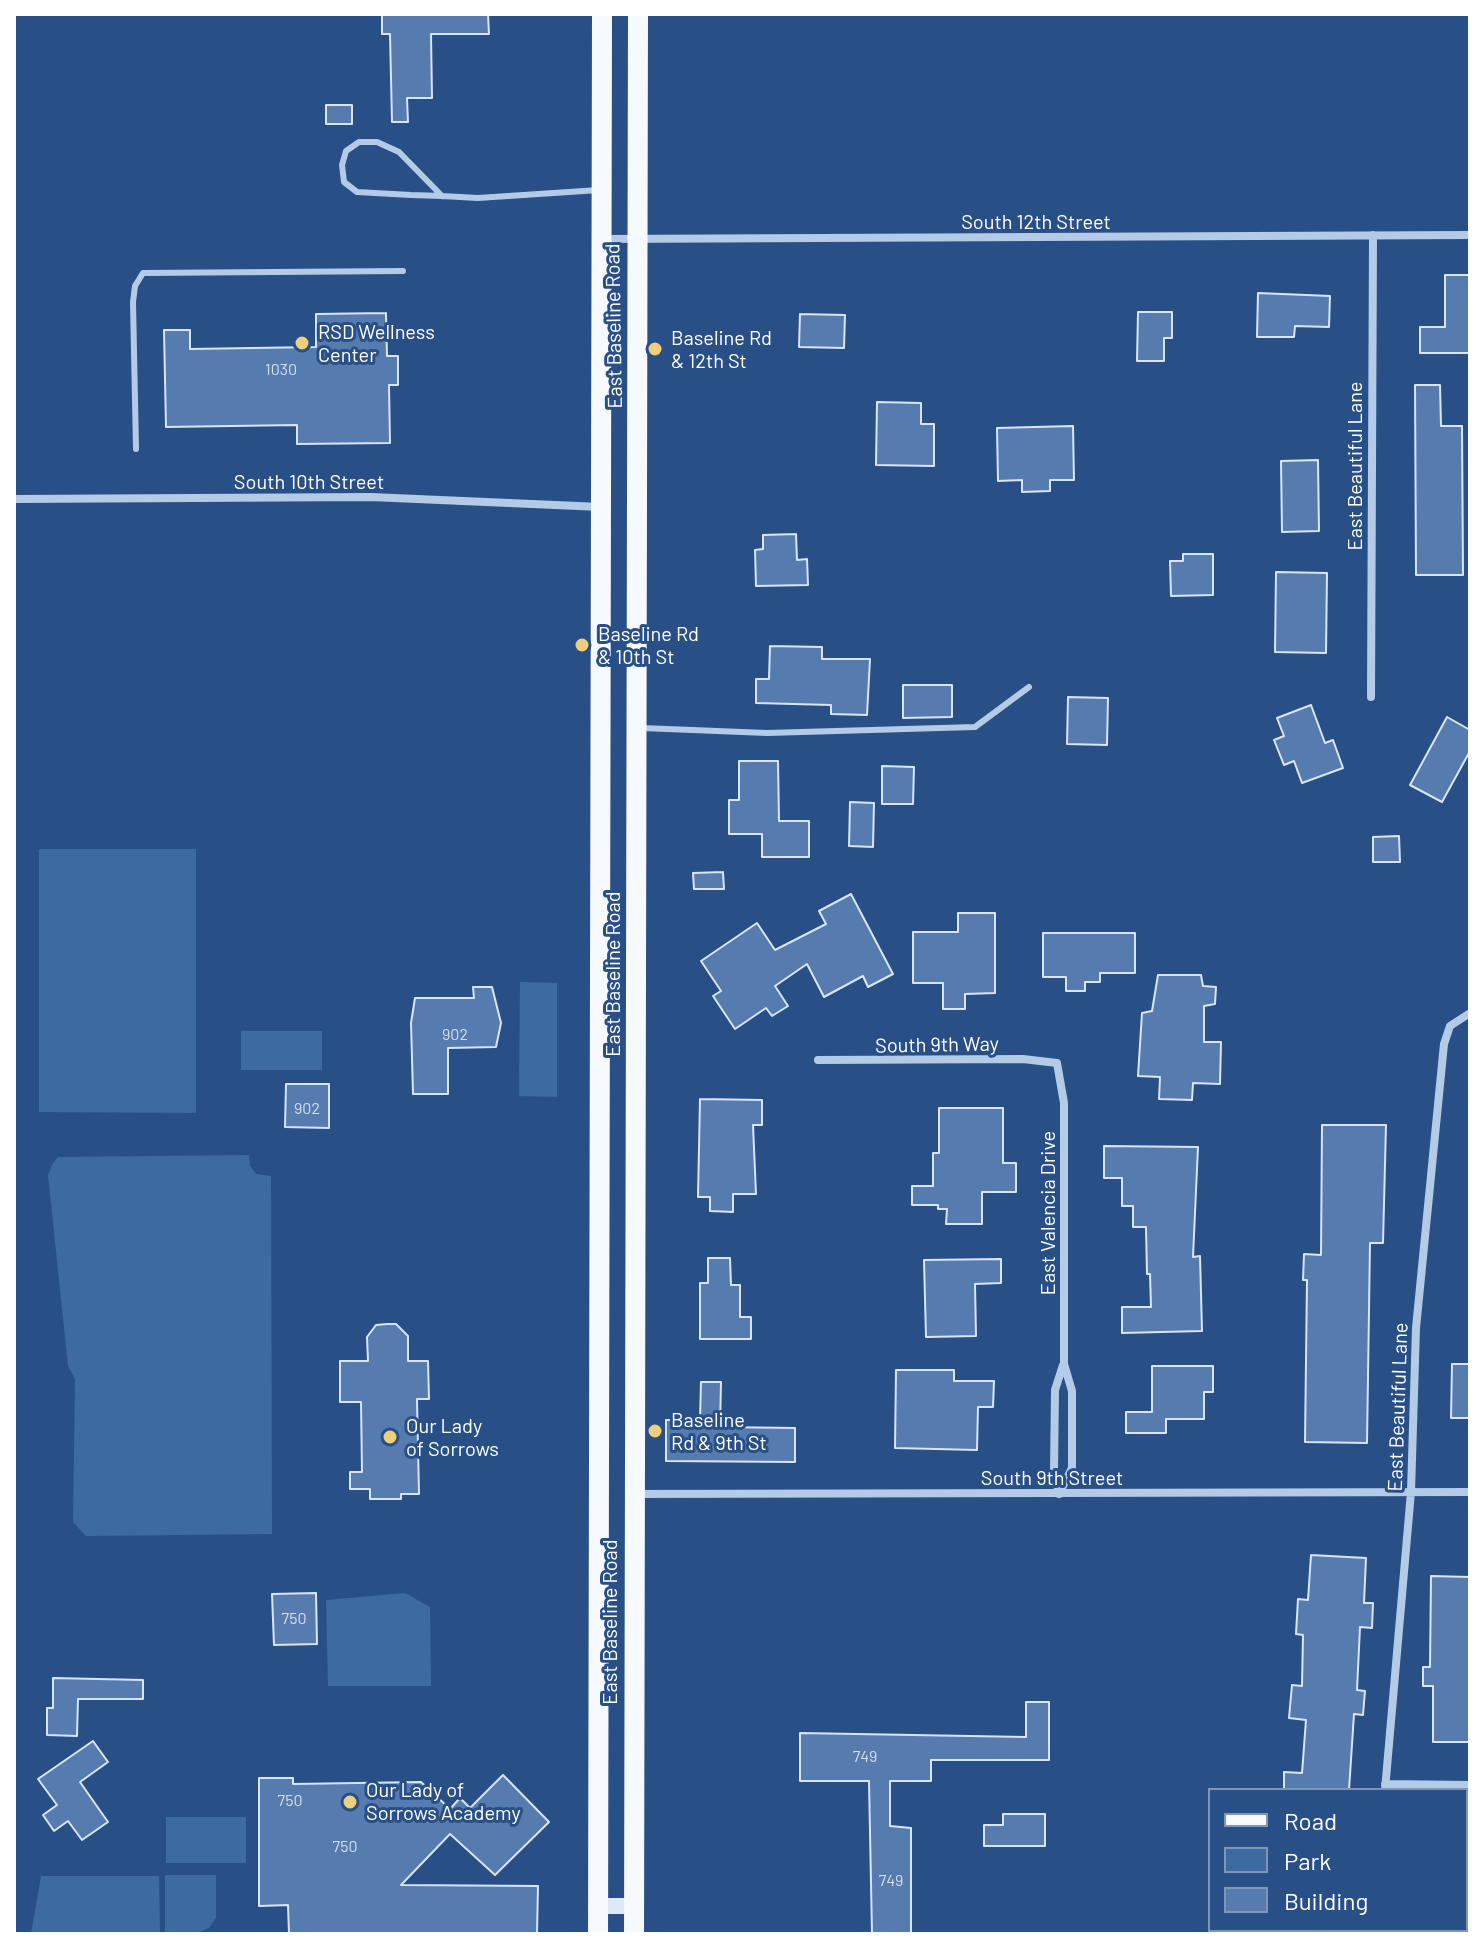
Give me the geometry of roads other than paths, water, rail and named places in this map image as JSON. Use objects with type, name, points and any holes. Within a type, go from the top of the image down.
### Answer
[{"type":"main road","name":"East Baseline Road","points":[[598,1934],[602,14]]},
{"type":"main road","name":"East Baseline Road","points":[[634,1934],[638,14]]},
{"type":"main road","points":[[603,507],[639,508]]},
{"type":"main road","points":[[601,962],[637,962]]},
{"type":"main road","points":[[599,1494],[635,1494]]},
{"type":"main road","points":[[598,1906],[634,1906]]},
{"type":"street","name":"East Beautiful Lane","points":[[1371,697],[1373,235]]},
{"type":"street","name":"South 12th Street","points":[[603,239],[1470,235]]},
{"type":"street","name":"South 10th Street","points":[[14,499],[371,497],[603,507]]},
{"type":"street","name":"East Beautiful Lane","points":[[1385,1787],[1411,1492],[1416,1328],[1444,1044],[1450,1026],[1470,1013]]},
{"type":"street","name":"South 9th Way","points":[[818,1060],[1023,1059],[1057,1063]]},
{"type":"street","name":"East Valencia Drive","points":[[1057,1063],[1064,1103],[1064,1364],[1072,1391],[1072,1468],[1059,1494]]},
{"type":"street","name":"East Valencia Drive","points":[[1059,1494],[1054,1471],[1055,1390],[1064,1364]]},
{"type":"street","name":"South 9th Street","points":[[635,1494],[1470,1492]]},
{"type":"street","points":[[1385,1787],[1470,1785]]},
{"type":"lane","points":[[442,196],[399,152],[377,142],[359,142],[346,151],[342,165],[344,182],[357,192],[478,198],[603,190]]},
{"type":"lane","points":[[136,449],[133,302],[135,286],[143,273],[403,271]]},
{"type":"lane","points":[[638,728],[767,733],[975,727],[1029,687]]},
{"type":"place","name":"RSD Wellness Center","points":[[302,343]]},
{"type":"place","name":"Baseline Rd & 12th St","points":[[655,349]]},
{"type":"place","name":"Baseline Rd & 10th St","points":[[582,645]]},
{"type":"place","name":"Baseline Rd & 9th St","points":[[655,1431]]},
{"type":"place","name":"Our Lady of Sorrows","points":[[390,1437]]},
{"type":"place","name":"Our Lady of Sorrows Academy","points":[[350,1802]]}]
